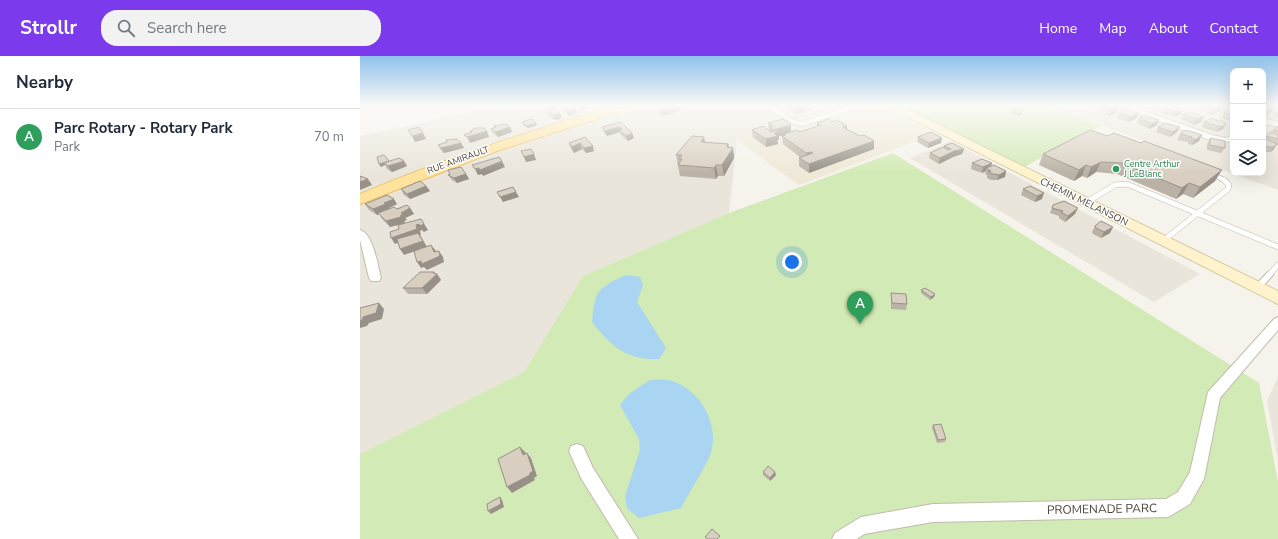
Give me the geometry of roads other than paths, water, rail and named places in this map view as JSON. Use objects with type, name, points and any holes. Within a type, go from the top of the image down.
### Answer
[{"type":"main road","name":"RUE AMIRAULT","points":[[360,199],[413,176],[503,143],[551,129]]},
{"type":"street","name":"CHEMIN MELANSON","points":[[935,129],[1278,298]]},
{"type":"street","points":[[1184,129],[1210,138],[1226,140],[1230,139]]},
{"type":"street","points":[[360,233],[365,239],[375,278]]},
{"type":"street","name":"PROMENADE PARC","points":[[840,539],[861,526],[933,513],[1168,508],[1184,498],[1198,474],[1213,396],[1278,322]]},
{"type":"street","points":[[577,451],[587,473],[629,539]]},
{"type":"lane","points":[[1163,241],[1228,189],[1229,186],[1226,181],[1206,172]]},
{"type":"lane","points":[[1085,203],[1115,185],[1127,184],[1278,247]]},
{"type":"lane","points":[[1256,288],[1278,265]]},
{"type":"water","points":[[626,275],[640,277],[643,285],[637,302],[666,348],[659,359],[637,357],[621,350],[613,345],[592,322],[594,303],[599,292],[609,283]]},
{"type":"water","points":[[650,380],[668,380],[678,383],[688,389],[703,406],[712,426],[713,437],[712,448],[707,461],[681,508],[639,518],[627,508],[625,496],[640,450],[639,439],[620,405],[630,393]]},
{"type":"place","name":"Centre Arthur J LeBlanc","points":[[1116,169]]},
{"type":"place","name":"Parc Rotary - Rotary Park","points":[[860,324]]}]
